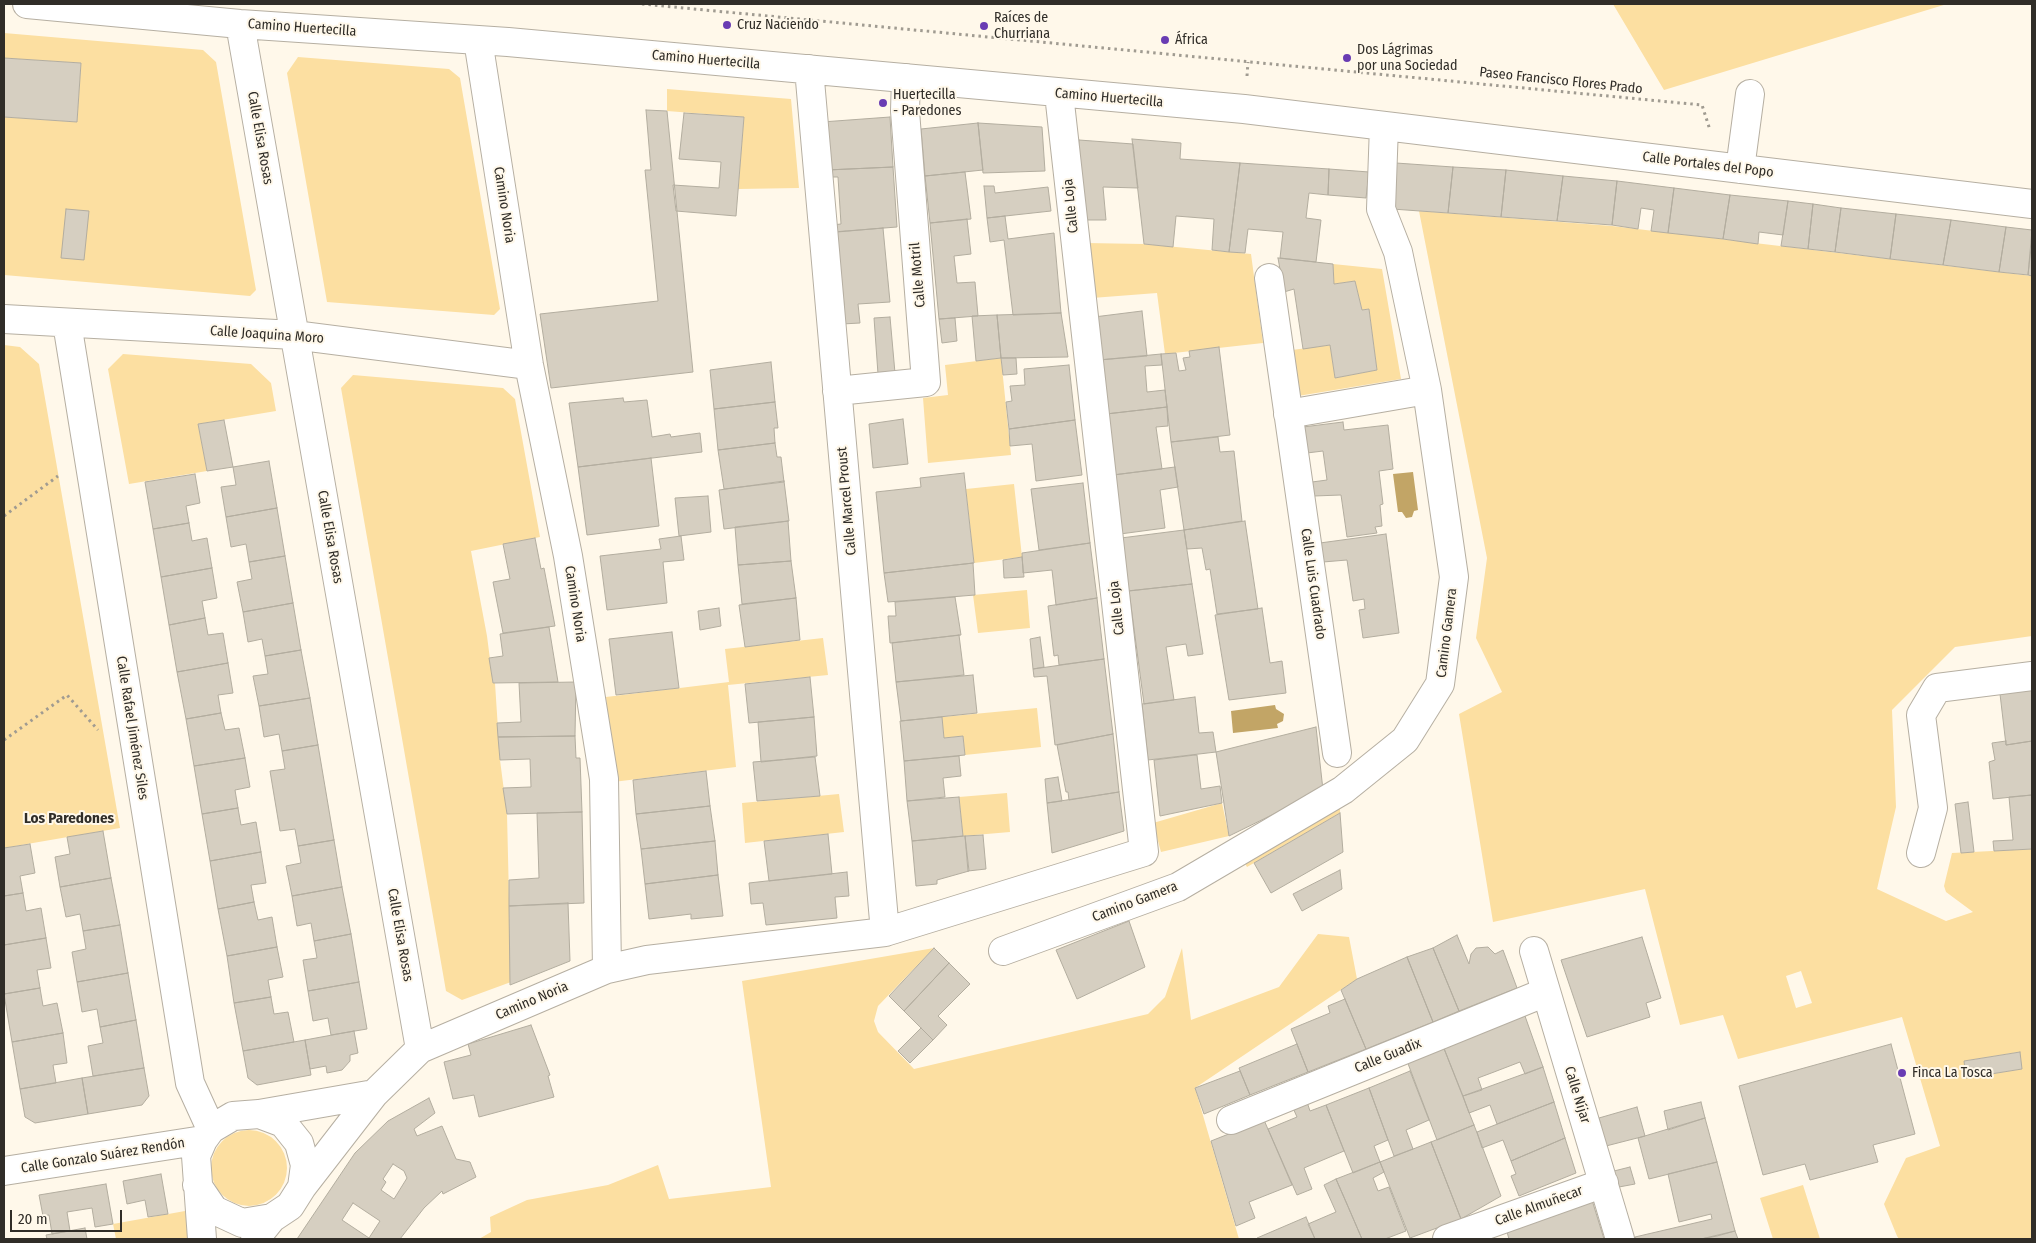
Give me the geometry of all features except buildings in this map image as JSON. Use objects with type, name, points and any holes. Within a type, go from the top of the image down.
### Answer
[{"type":"street","name":"Camino Huertecilla","points":[[27,4],[240,24],[478,40],[809,69],[1059,94],[1244,109],[1384,126]]},
{"type":"street","name":"Calle Elisa Rosas","points":[[240,24],[420,1050]]},
{"type":"street","name":"Camino Noria","points":[[420,1050],[607,969],[604,779],[568,556],[529,365],[478,40]]},
{"type":"street","name":"Calle Marcel Proust","points":[[809,69],[885,932]]},
{"type":"street","name":"Calle Motril","points":[[837,392],[926,382],[905,111],[906,78]]},
{"type":"street","name":"Calle Loja","points":[[885,932],[1144,852],[1059,94]]},
{"type":"street","points":[[1740,169],[1750,94]]},
{"type":"street","name":"Calle Portales del Popo","points":[[1384,126],[2032,204]]},
{"type":"street","name":"Camino Gamera","points":[[1003,951],[1178,887],[1343,790],[1405,740],[1440,684],[1454,577],[1427,390],[1398,252],[1381,209],[1384,126]]},
{"type":"street","name":"Calle Luis Cuadrado","points":[[1269,278],[1337,753]]},
{"type":"street","name":"Calle Joaquina Moro","points":[[4,319],[294,335],[529,365]]},
{"type":"street","name":"Calle Rafael Jiménez Siles","points":[[67,323],[190,1083],[207,1135]]},
{"type":"street","points":[[1288,414],[1427,390]]},
{"type":"street","points":[[1921,853],[1932,808],[1921,715],[1937,688],[2032,676]]},
{"type":"street","points":[[607,969],[647,960],[885,932]]},
{"type":"street","name":"Calle Níjar","points":[[1534,951],[1620,1239]]},
{"type":"street","name":"Calle Guadix","points":[[1231,1120],[1546,992]]},
{"type":"street","points":[[198,1186],[214,1210],[242,1223],[264,1229],[290,1206],[302,1187],[374,1094],[420,1050]]},
{"type":"street","points":[[202,1239],[196,1156],[207,1135],[233,1116],[259,1114],[374,1094]]},
{"type":"street","points":[[259,1114],[283,1123],[299,1143],[305,1165],[302,1187]]},
{"type":"street","name":"Calle Gonzalo Suárez Rendón","points":[[4,1171],[207,1135]]},
{"type":"street","name":"Calle Almuñecar","points":[[1447,1239],[1604,1183]]},
{"type":"path","name":"Paseo Francisco Flores Prado","points":[[642,4],[1702,105]]},
{"type":"path","points":[[4,516],[59,475],[90,469]]},
{"type":"path","points":[[4,740],[67,695],[103,736],[134,734]]},
{"type":"shaded area","points":[[1613,4],[1947,4],[1664,90]]},
{"type":"shaded area","points":[[4,33],[203,50],[216,62],[256,290],[250,296],[4,275],[4,117],[77,122],[81,63],[4,58]]},
{"type":"shaded area","points":[[298,57],[449,69],[460,78],[500,309],[494,315],[327,302],[287,73]]},
{"type":"shaded area","points":[[667,89],[791,99],[799,188],[738,189],[744,117],[667,111]]},
{"type":"shaded area","points":[[1419,211],[1612,226],[2032,276],[2032,636],[1955,647],[1892,710],[1896,807],[1877,889],[1946,921],[1973,912],[1946,892],[1944,886],[1952,853],[2032,849],[2032,1239],[1899,1239],[1897,1236],[1884,1204],[1906,1158],[1940,1146],[1902,1017],[1738,1059],[1723,1015],[1680,1025],[1645,889],[1493,922],[1459,714],[1502,692],[1476,638],[1487,558]],"holes":[[[1801,971],[1812,1003],[1796,1008],[1786,976]],[[2019,1052],[2022,1069],[1966,1078],[1964,1061]]]},
{"type":"shaded area","points":[[1086,243],[1144,244],[1251,254],[1263,343],[1165,354],[1157,293],[1092,298]]},
{"type":"shaded area","points":[[1333,264],[1382,269],[1401,379],[1298,396],[1292,350],[1330,345],[1335,378],[1377,370],[1369,309],[1362,310],[1355,281],[1334,284]]},
{"type":"shaded area","points":[[4,345],[20,347],[39,364],[120,828],[4,848]]},
{"type":"shaded area","points":[[123,354],[251,364],[271,383],[276,411],[198,424],[207,471],[129,484],[108,369]]},
{"type":"shaded area","points":[[1001,358],[1011,455],[928,463],[923,398],[948,395],[945,365]]},
{"type":"shaded area","points":[[353,375],[503,388],[515,399],[540,537],[471,551],[487,636],[493,683],[495,683],[500,760],[507,814],[511,982],[462,1000],[446,991],[341,388]]},
{"type":"shaded area","points":[[1413,472],[1418,510],[1414,511],[1412,517],[1406,518],[1402,512],[1398,512],[1393,474]]},
{"type":"shaded area","points":[[1014,484],[1022,557],[974,563],[966,489]]},
{"type":"shaded area","points":[[1027,590],[1030,628],[978,633],[973,595]]},
{"type":"shaded area","points":[[823,638],[828,675],[728,685],[736,767],[613,782],[606,697],[729,682],[725,649]]},
{"type":"shaded area","points":[[1275,705],[1276,709],[1284,714],[1283,721],[1277,724],[1278,728],[1233,733],[1231,711]]},
{"type":"shaded area","points":[[1037,708],[1041,747],[965,755],[963,736],[944,738],[942,717]]},
{"type":"shaded area","points":[[1007,793],[1010,832],[963,836],[959,797]]},
{"type":"shaded area","points":[[839,794],[844,832],[745,843],[742,803]]},
{"type":"shaded area","points":[[1340,798],[1340,813],[1247,867],[1242,858]]},
{"type":"shaded area","points":[[1222,803],[1229,836],[1161,852],[1153,823]]},
{"type":"shaded area","points":[[1318,934],[1349,937],[1357,979],[1195,1088],[1239,1239],[479,1239],[491,1232],[490,1217],[527,1200],[608,1185],[658,1165],[669,1199],[771,1187],[742,981],[934,948],[878,1006],[874,1021],[878,1032],[914,1069],[1148,1014],[1165,997],[1182,948],[1191,1020],[1279,987]]},
{"type":"shaded area","points":[[249,1130],[264,1133],[276,1141],[284,1153],[287,1168],[284,1183],[276,1195],[264,1203],[249,1206],[234,1203],[222,1195],[214,1183],[211,1168],[214,1153],[222,1141],[234,1133]]},
{"type":"shaded area","points":[[1803,1185],[1820,1239],[1773,1239],[1760,1198]]},
{"type":"shaded area","points":[[185,1211],[190,1239],[116,1239],[113,1224]]},
{"type":"place","name":"Cruz Naciendo","points":[[727,25]]},
{"type":"place","name":"Raíces de Churriana","points":[[984,26]]},
{"type":"place","name":"África","points":[[1165,40]]},
{"type":"place","name":"Dos Lágrimas por una Sociedad","points":[[1347,58]]},
{"type":"place","name":"Huertecilla - Paredones","points":[[883,103]]},
{"type":"place","name":"Finca La Tosca","points":[[1902,1073]]},
{"type":"district","name":"Los Paredones","points":[[69,819]]}]
